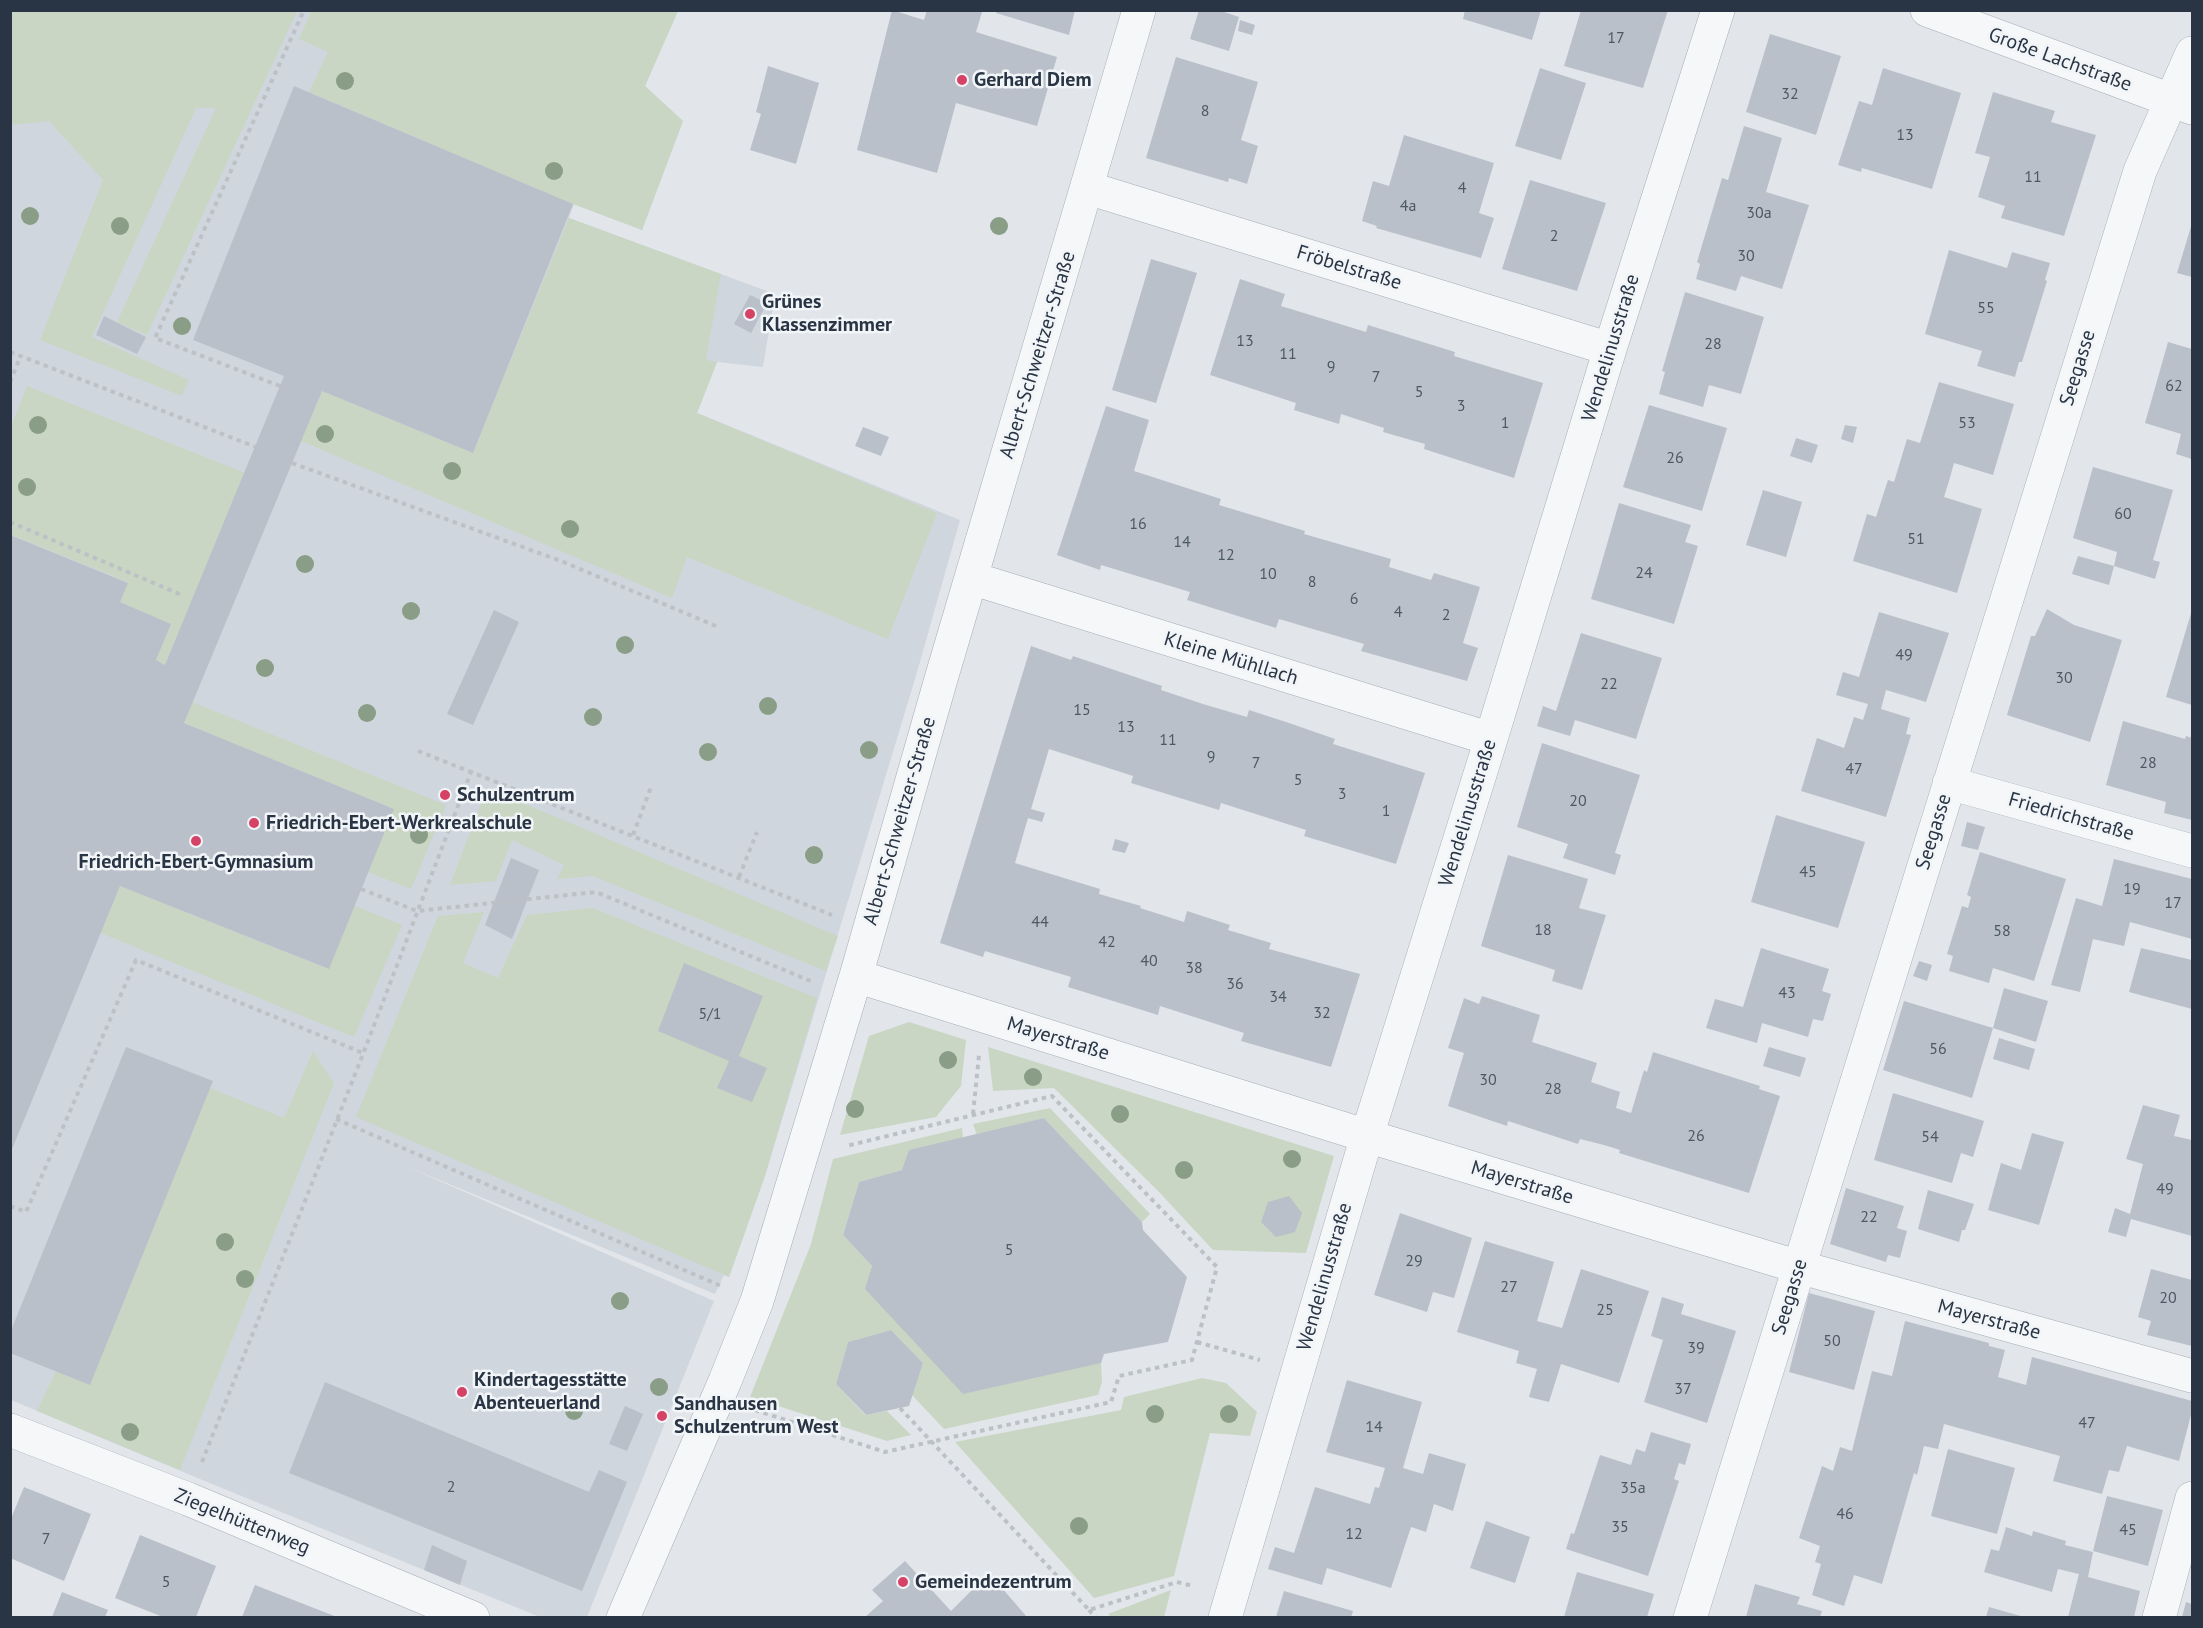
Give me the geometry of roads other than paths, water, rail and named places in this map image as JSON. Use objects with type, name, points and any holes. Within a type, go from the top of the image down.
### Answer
[{"type":"street","name":"Albert-Schweitzer-Straße","points":[[623,1617],[718,1398],[757,1301],[853,986],[1139,10]]},
{"type":"street","name":"Wendelinusstraße","points":[[1229,1606],[1367,1136],[1610,349],[1718,10]]},
{"type":"street","name":"Große Lachstraße","points":[[1928,10],[2182,104]]},
{"type":"street","name":"Seegasse","points":[[1690,1617],[2140,171],[2182,104],[2193,53]]},
{"type":"street","name":"Fröbelstraße","points":[[1088,188],[1610,349]]},
{"type":"street","name":"Kleine Mühllach","points":[[971,578],[1491,739]]},
{"type":"street","name":"Friedrichstraße","points":[[1949,783],[2193,851]]},
{"type":"street","name":"Mayerstraße","points":[[853,986],[983,1016],[1799,1268],[2193,1376]]},
{"type":"street","name":"Ziegelhüttenweg","points":[[10,1430],[188,1499],[472,1617]]},
{"type":"street","points":[[2159,1617],[2193,1498]]},
{"type":"place","name":"Gerhard Diem","points":[[962,80]]},
{"type":"place","name":"Grünes Klassenzimmer","points":[[750,314]]},
{"type":"place","name":"Schulzentrum","points":[[445,795]]},
{"type":"place","name":"Friedrich-Ebert-Werkrealschule","points":[[254,823]]},
{"type":"place","name":"Friedrich-Ebert-Gymnasium","points":[[196,841]]},
{"type":"place","name":"Kindertagesstätte Abenteuerland","points":[[462,1392]]},
{"type":"place","name":"Sandhausen Schulzentrum West","points":[[662,1416]]},
{"type":"place","name":"Gemeindezentrum","points":[[903,1582]]}]
